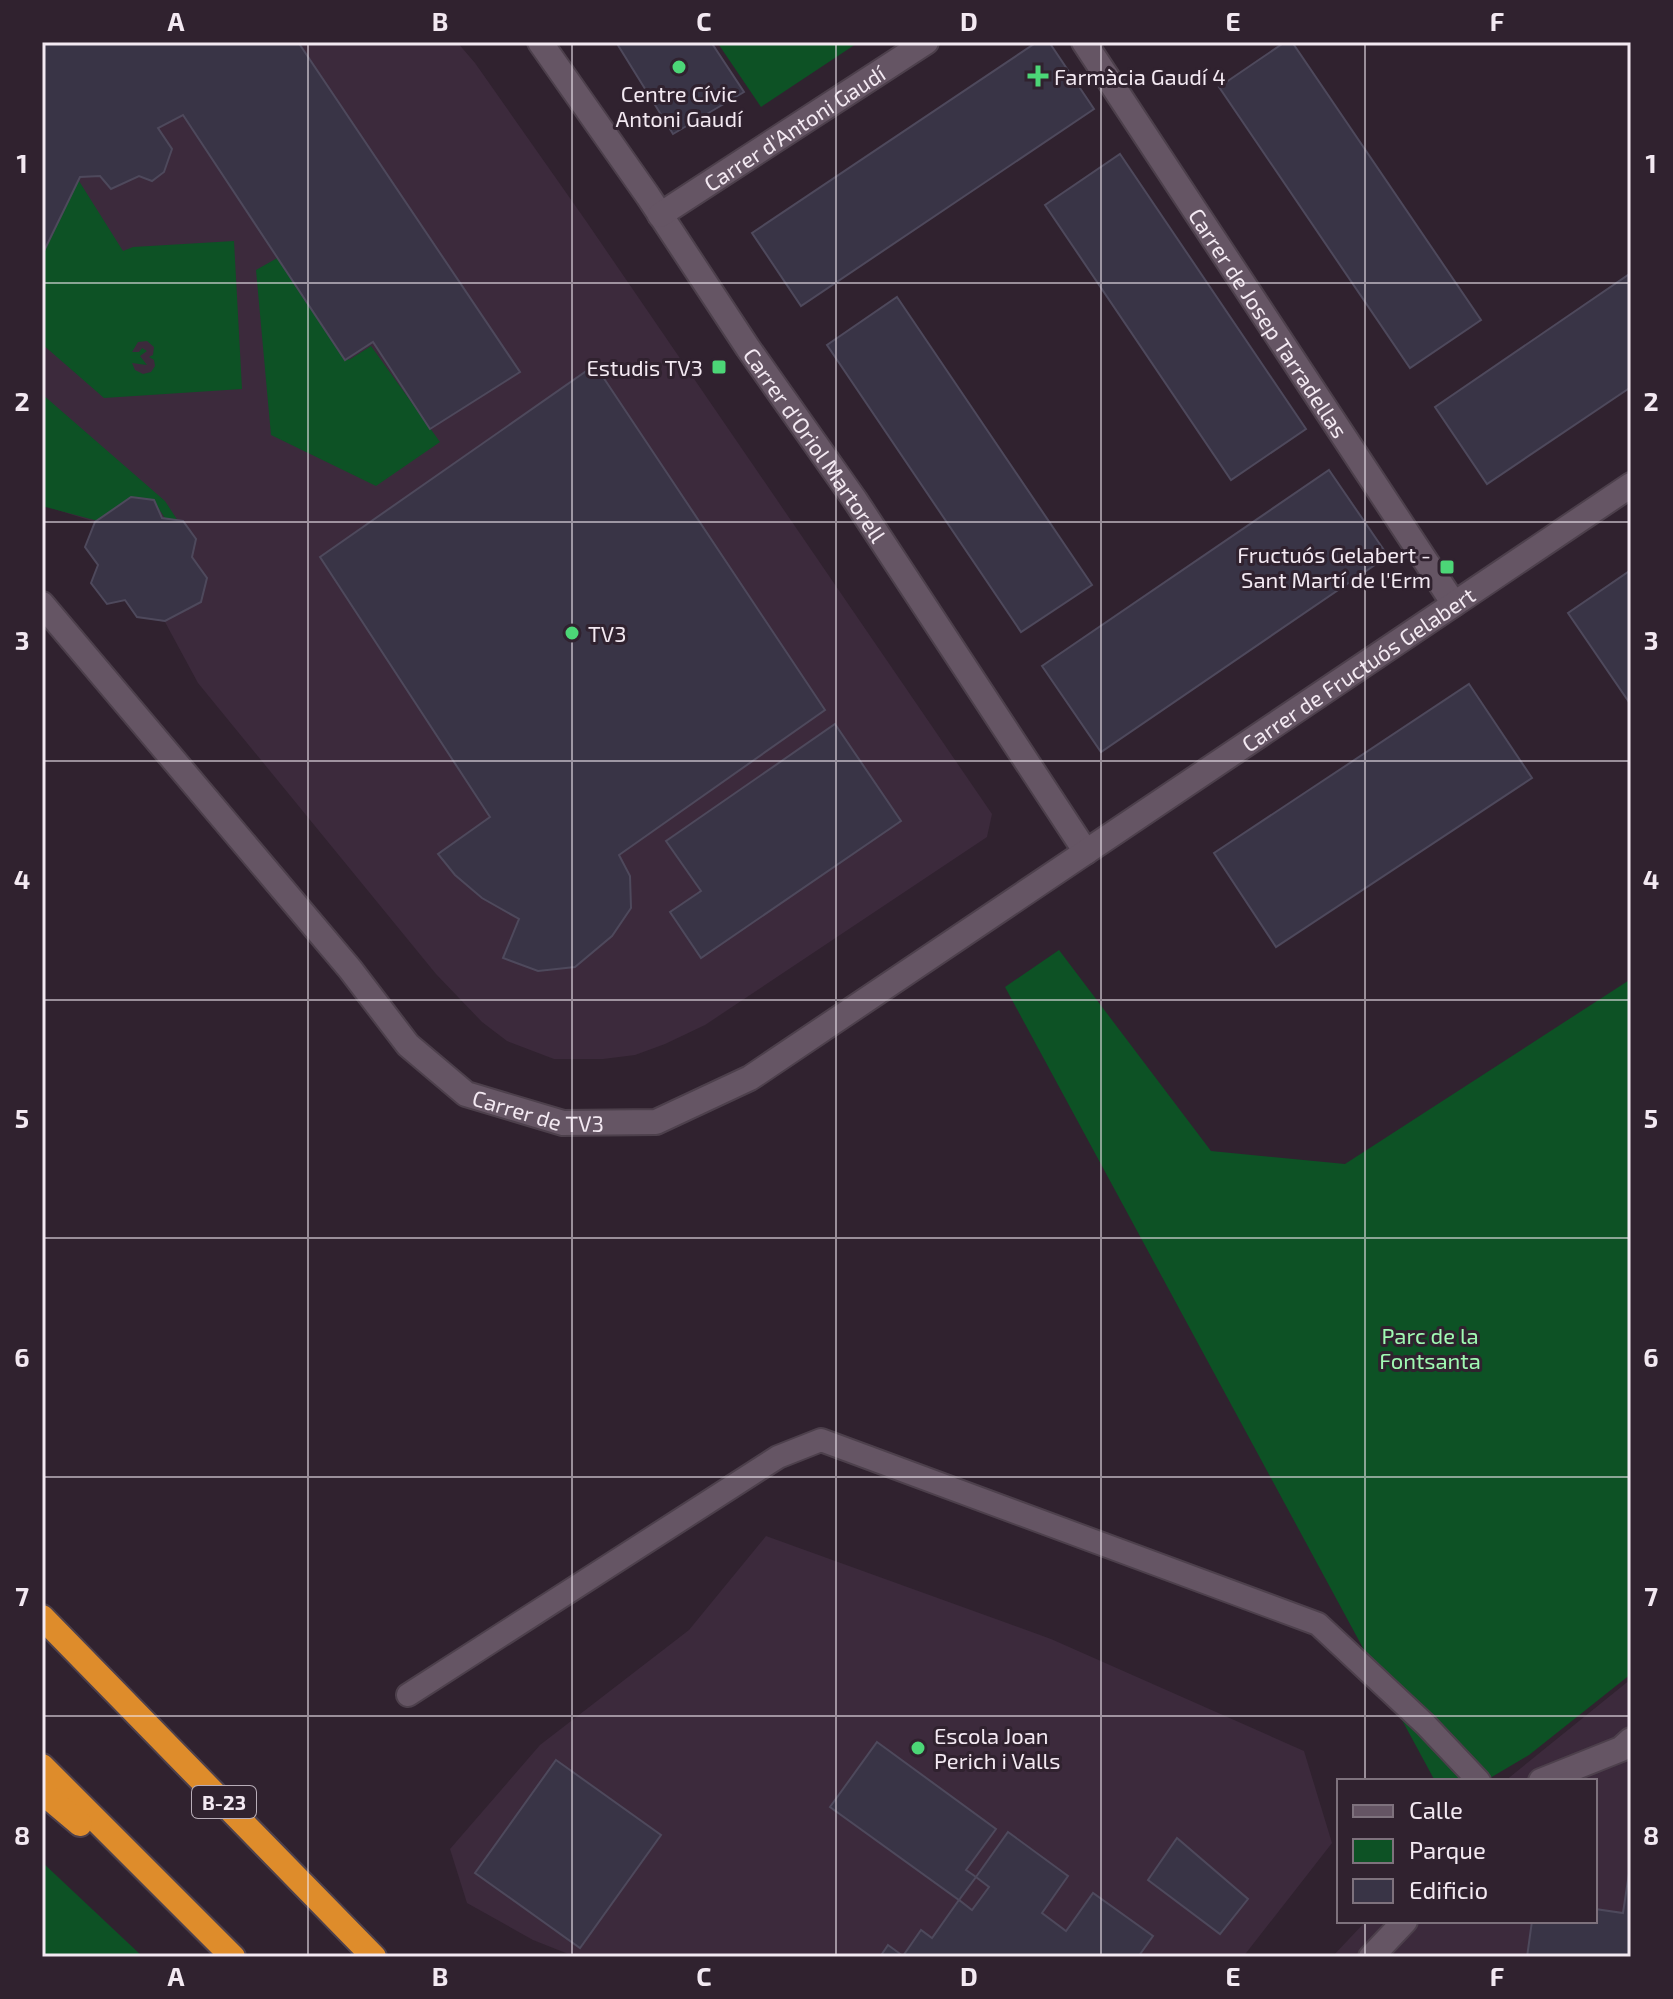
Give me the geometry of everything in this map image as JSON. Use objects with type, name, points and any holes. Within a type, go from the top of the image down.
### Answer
[{"type":"highway","points":[[42,1607],[73,1647]]},
{"type":"highway","name":"B-23","points":[[42,1617],[374,1957]]},
{"type":"highway","points":[[42,1766],[233,1957]]},
{"type":"highway","points":[[42,1792],[207,1931]]},
{"type":"street","name":"Carrer d'Oriol Martorell","points":[[540,42],[855,500],[1086,852]]},
{"type":"street","name":"Carrer d'Antoni Gaudí","points":[[660,215],[926,42]]},
{"type":"street","name":"Carrer de Josep Tarradellas","points":[[1084,42],[1454,604]]},
{"type":"street","name":"Carrer de Fructuós Gelabert","points":[[1086,852],[1631,485]]},
{"type":"street","name":"Carrer de TV3","points":[[42,604],[350,969],[408,1045],[466,1094],[563,1123],[656,1122],[750,1078],[1086,852]]},
{"type":"street","points":[[1546,1779],[1628,1746]]},
{"type":"street","points":[[1371,1957],[1403,1923]]},
{"type":"lane","points":[[408,1695],[778,1457],[821,1440],[1318,1624],[1426,1725],[1477,1779]]},
{"type":"shaded area","points":[[42,42],[457,42],[586,221],[992,814],[987,837],[705,1025],[635,1055],[603,1059],[554,1059],[507,1041],[482,1022],[436,974],[198,683],[165,622],[137,617],[125,600],[107,604],[91,583],[98,565],[85,547],[95,522],[42,505]]},
{"type":"shaded area","name":"Escola Joan Perich i Valls","points":[[766,1536],[1051,1639],[1304,1751],[1332,1843],[1243,1957],[576,1957],[533,1940],[467,1903],[450,1849],[540,1745],[689,1630]]},
{"type":"shaded area","points":[[1631,1679],[1631,1957],[1332,1957],[1364,1923],[1597,1923],[1597,1779],[1507,1779]]},
{"type":"green space","points":[[717,42],[859,42],[761,107]]},
{"type":"green space","points":[[77,168],[84,170],[79,181],[123,251],[133,247],[234,241],[242,389],[104,398],[42,344],[42,245]],"holes":[[[147,341],[154,347],[153,355],[149,357],[154,360],[155,366],[151,372],[143,374],[135,370],[132,363],[147,365],[140,356],[147,351],[142,348],[139,352],[132,352],[138,342]]]},
{"type":"green space","points":[[279,257],[349,360],[371,346],[440,442],[376,486],[271,435],[256,270]]},
{"type":"green space","points":[[42,394],[165,501],[180,524],[167,521],[155,503],[98,521],[42,506]]},
{"type":"green space","name":"Parc de la Fontsanta","points":[[1059,950],[1211,1151],[1345,1164],[1631,979],[1631,1674],[1529,1755],[1488,1779],[1434,1779],[1005,987]]},
{"type":"green space","points":[[42,1862],[143,1957],[42,1957]]},
{"type":"building","points":[[42,42],[298,42],[520,372],[430,429],[373,342],[345,360],[183,115],[158,128],[172,149],[164,172],[152,181],[139,176],[111,189],[100,176],[80,177],[42,255]]},
{"type":"building","name":"Centre Cívic Antoni Gaudí","points":[[616,42],[711,42],[744,92],[673,134]]},
{"type":"building","points":[[1037,42],[1049,42],[1094,109],[801,306],[752,233]]},
{"type":"building","points":[[1285,42],[1292,42],[1481,320],[1410,368],[1219,87]]},
{"type":"building","points":[[1120,154],[1306,429],[1231,480],[1045,205]]},
{"type":"building","points":[[1631,273],[1631,387],[1487,484],[1435,407]]},
{"type":"building","points":[[897,297],[1092,585],[1021,632],[827,345]]},
{"type":"building","name":"TV3","points":[[595,365],[825,710],[619,855],[630,876],[631,908],[612,936],[575,967],[538,971],[503,958],[519,919],[482,898],[455,875],[438,854],[490,817],[320,557]]},
{"type":"building","points":[[1329,470],[1388,556],[1101,752],[1042,666]]},
{"type":"building","points":[[131,497],[154,500],[162,518],[183,521],[196,539],[192,557],[207,578],[201,602],[165,621],[137,617],[125,600],[107,604],[91,583],[98,565],[85,547],[95,522]]},
{"type":"building","points":[[1631,570],[1631,705],[1568,613]]},
{"type":"building","points":[[1469,684],[1532,778],[1276,947],[1214,853]]},
{"type":"building","points":[[835,724],[901,821],[701,958],[670,912],[701,891],[666,841]]},
{"type":"building","points":[[877,1742],[996,1829],[966,1870],[976,1877],[959,1900],[830,1807]]},
{"type":"building","points":[[556,1760],[661,1835],[580,1948],[475,1873]]},
{"type":"building","points":[[1008,1832],[1068,1876],[1042,1913],[1066,1931],[1093,1893],[1153,1936],[1138,1957],[903,1956],[921,1930],[932,1938],[959,1900],[972,1910],[989,1887],[976,1877]]},
{"type":"building","points":[[1177,1838],[1248,1899],[1220,1934],[1148,1880]]},
{"type":"building","points":[[1631,1860],[1631,1957],[1527,1957],[1532,1923],[1597,1923],[1597,1909],[1623,1913]]},
{"type":"building","points":[[888,1945],[903,1956],[905,1957],[880,1957]]},
{"type":"place","name":"Centre Cívic Antoni Gaudí","points":[[679,67]]},
{"type":"place","name":"Farmàcia Gaudí 4","points":[[1038,76]]},
{"type":"place","name":"Estudis TV3","points":[[719,367]]},
{"type":"place","name":"Fructuós Gelabert - Sant Martí de l'Erm","points":[[1447,567]]},
{"type":"place","name":"TV3","points":[[572,633]]},
{"type":"place","name":"Escola Joan Perich i Valls","points":[[918,1748]]}]
